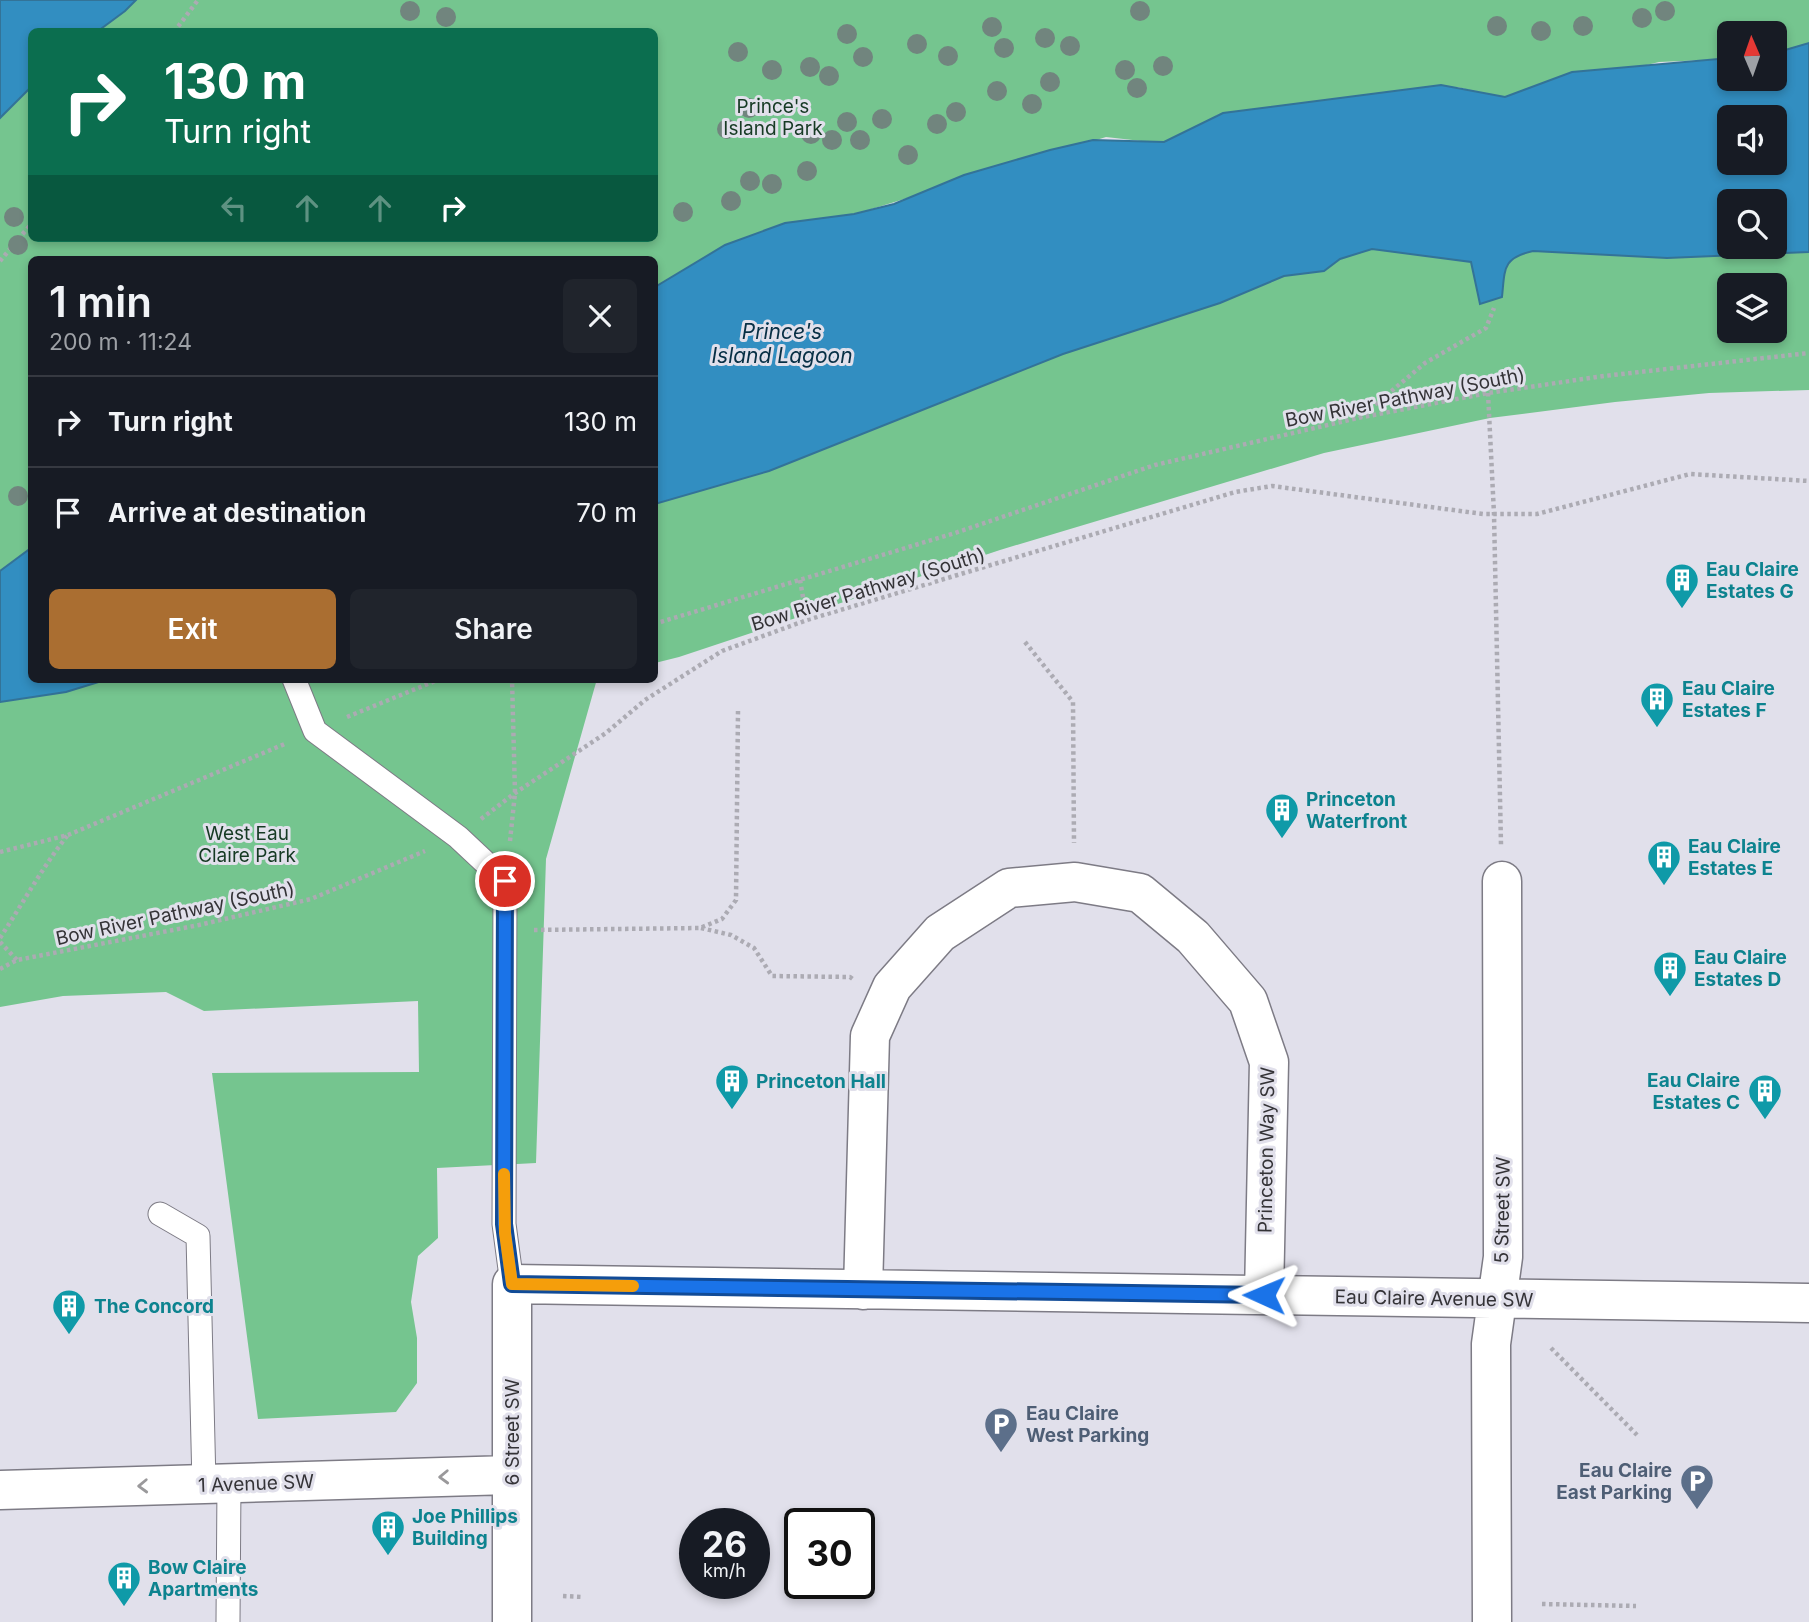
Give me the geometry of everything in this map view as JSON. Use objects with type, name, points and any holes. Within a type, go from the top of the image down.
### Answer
[{"type":"street","name":"5 Street SW","points":[[1492,1622],[1491,1344],[1503,1257],[1502,881]]},
{"type":"street","name":"Princeton Way SW","points":[[863,1290],[870,1037],[892,987],[940,933],[1009,888],[1075,882],[1140,893],[1193,937],[1248,1001],[1269,1062],[1264,1295]]},
{"type":"street","name":"Eau Claire Avenue SW","points":[[512,1284],[1809,1303]]},
{"type":"street","name":"6 Street SW","points":[[512,1284],[512,1622]]},
{"type":"street","name":"1 Avenue SW","points":[[0,1490],[512,1475]]},
{"type":"lane","points":[[296,683],[315,731],[458,836],[505,881],[504,1224],[512,1284]]},
{"type":"lane","points":[[160,1214],[198,1236],[228,1622]]},
{"type":"path","points":[[177,28],[198,0]]},
{"type":"path","points":[[0,261],[28,228]]},
{"type":"path","points":[[1358,418],[1425,363],[1486,328],[1494,309]]},
{"type":"path","name":"Bow River Pathway (South)","points":[[658,623],[955,533],[1155,466],[1358,418],[1488,393],[1604,376],[1809,353]]},
{"type":"path","points":[[1488,393],[1494,514],[1502,881]]},
{"type":"path","name":"Bow River Pathway (South)","points":[[0,969],[17,960],[198,926],[312,899],[458,836],[515,793],[606,733],[645,700],[722,651],[807,620],[1235,492],[1272,486],[1494,514],[1537,514],[1690,474],[1809,481]]},
{"type":"path","points":[[800,580],[807,620]]},
{"type":"path","points":[[1024,642],[1073,702],[1075,882]]},
{"type":"path","points":[[0,852],[68,835],[381,701],[429,683]]},
{"type":"path","points":[[505,881],[515,793],[512,683]]},
{"type":"path","points":[[700,928],[722,919],[736,900],[738,711]]},
{"type":"path","points":[[17,960],[0,940],[34,881],[68,835]]},
{"type":"path","points":[[505,930],[700,928],[731,935],[754,948],[772,976],[850,977],[886,1000]]},
{"type":"path","points":[[1551,1348],[1637,1435]]},
{"type":"path","points":[[563,1596],[583,1597]]},
{"type":"path","points":[[1542,1604],[1636,1606]]},
{"type":"green space","name":"Prince's Island Park","points":[[112,0],[1809,0],[1809,48],[1787,51],[1787,21],[1717,21],[1717,60],[1659,62],[1506,99],[1457,87],[1217,115],[1196,133],[1159,143],[1106,137],[761,243],[658,302],[658,256],[28,256],[28,556],[0,579],[0,104],[28,78],[28,242],[658,242],[658,28],[81,28]]},
{"type":"green space","points":[[1372,249],[1471,262],[1480,303],[1516,255],[1533,251],[1667,258],[1717,256],[1717,259],[1787,259],[1787,253],[1809,252],[1809,390],[1709,393],[1490,418],[1324,453],[1000,550],[658,662],[658,503],[769,471],[1063,354],[1220,303],[1284,276],[1324,271],[1340,259]]},
{"type":"green space","name":"West Eau Claire Park","points":[[95,683],[596,683],[546,859],[536,1163],[437,1168],[438,1238],[418,1256],[411,1302],[417,1338],[417,1383],[396,1412],[258,1419],[212,1073],[419,1072],[418,1001],[204,1011],[166,992],[63,996],[0,1007],[0,702],[66,692]]},
{"type":"water","points":[[0,0],[136,0],[102,28],[28,28],[28,90],[0,118]]},
{"type":"water","name":"Prince's Island Lagoon","points":[[1809,43],[1809,252],[1787,253],[1787,189],[1717,189],[1717,256],[1667,258],[1533,251],[1510,261],[1505,272],[1502,297],[1480,304],[1471,262],[1372,249],[1340,259],[1324,271],[1284,276],[1220,303],[1063,354],[769,471],[658,503],[658,285],[725,245],[785,223],[854,214],[894,204],[964,175],[1050,150],[1093,140],[1164,142],[1223,113],[1441,85],[1505,97],[1572,72],[1717,59],[1717,91],[1787,91],[1787,49]]},
{"type":"water","points":[[28,550],[28,683],[95,683],[66,692],[0,702],[0,571]]},
{"type":"slow traffic","points":[[504,1174],[505,1233],[512,1284],[633,1286]]},
{"type":"place","name":"Eau Claire Estates G","points":[[1682,610]]},
{"type":"place","name":"Eau Claire Estates F","points":[[1657,729]]},
{"type":"place","name":"Princeton Waterfront","points":[[1282,840]]},
{"type":"place","name":"Eau Claire Estates E","points":[[1664,887]]},
{"type":"place","name":"Eau Claire Estates D","points":[[1670,998]]},
{"type":"place","name":"Princeton Hall","points":[[732,1111]]},
{"type":"place","name":"Eau Claire Estates C","points":[[1765,1121]]},
{"type":"place","name":"The Concord","points":[[69,1336]]},
{"type":"place","name":"Eau Claire West Parking","points":[[1001,1454]]},
{"type":"place","name":"Eau Claire East Parking","points":[[1697,1511]]},
{"type":"place","name":"Joe Phillips Building","points":[[388,1557]]},
{"type":"place","name":"Bow Claire Apartments","points":[[124,1608]]},
{"type":"route","points":[[505,881],[504,1224],[512,1284],[1264,1295]]}]
